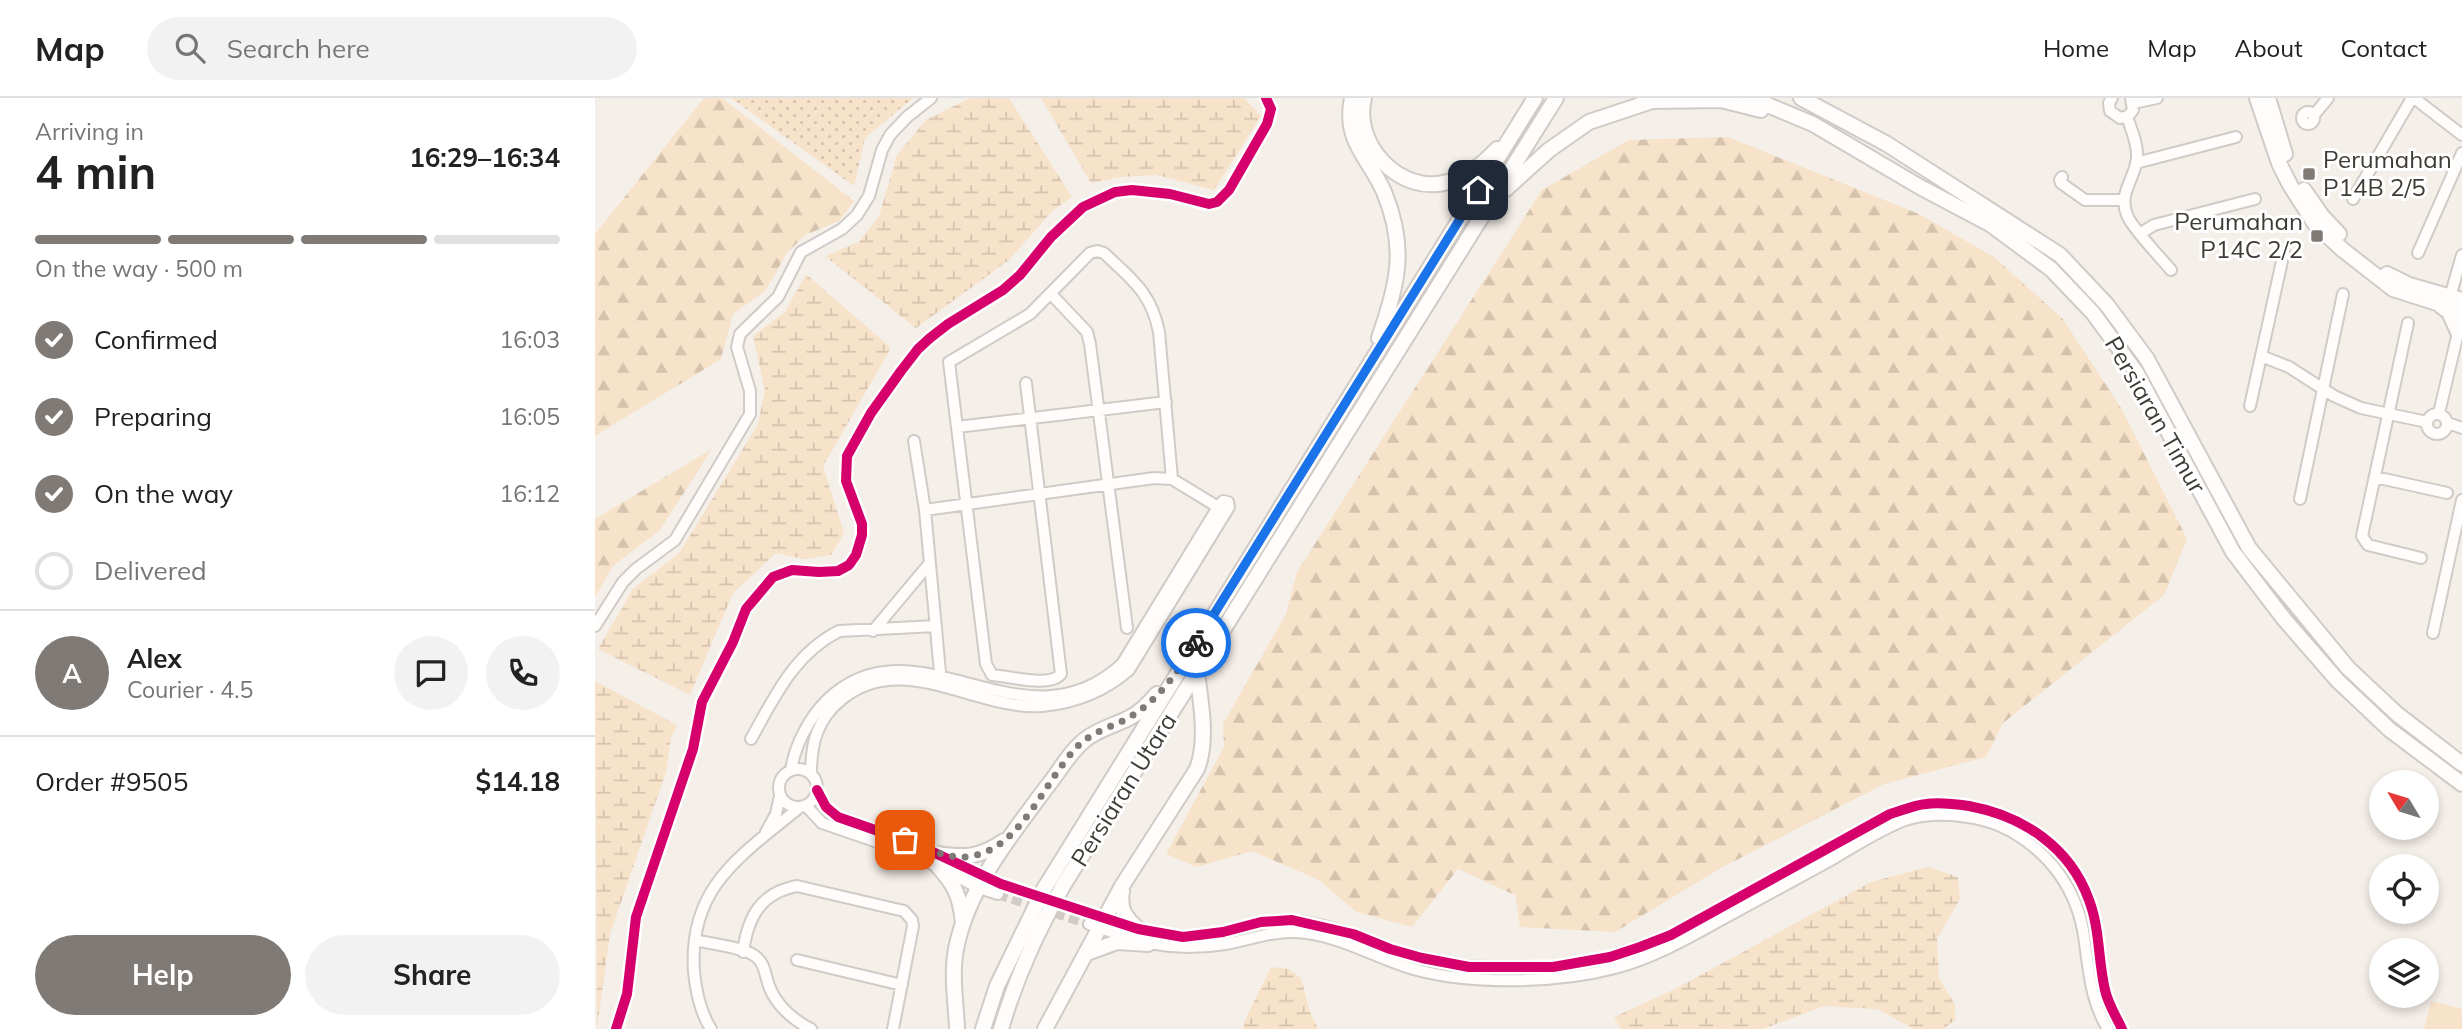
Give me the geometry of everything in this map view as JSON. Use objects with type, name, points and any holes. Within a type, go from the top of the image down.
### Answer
[{"type":"main road","points":[[1352,98],[1350,121],[1353,137],[1387,199],[1397,233],[1399,257],[1393,298],[1370,366]]},
{"type":"main road","points":[[1364,98],[1364,122],[1373,149],[1391,170],[1416,182],[1448,183],[1462,176],[1478,167],[1515,130]]},
{"type":"main road","name":"Persiaran Utara","points":[[983,1029],[997,986],[1044,889],[1535,98]]},
{"type":"main road","name":"Persiaran Utara","points":[[1001,1029],[1013,988],[1039,926],[1556,98]]},
{"type":"main road","name":"Persiaran Timur","points":[[1751,98],[1814,124],[1920,187],[1990,224],[2051,269],[2085,304],[2136,372],[2233,552],[2284,619],[2338,681],[2390,730],[2462,784]]},
{"type":"main road","name":"Persiaran Timur","points":[[1801,98],[1896,150],[2060,255],[2107,304],[2147,359],[2249,548],[2348,668],[2397,715],[2462,764]]},
{"type":"main road","points":[[2259,99],[2297,180],[2322,216],[2350,245],[2387,275],[2409,285],[2457,295]]},
{"type":"main road","points":[[2259,99],[2279,163],[2290,186],[2315,224],[2382,282],[2405,294],[2462,314]]},
{"type":"main road","points":[[1490,206],[1535,163],[1589,122],[1652,101],[1721,100],[1814,124]]},
{"type":"main road","points":[[2441,305],[2449,312],[2460,330]]},
{"type":"main road","points":[[957,1029],[954,966],[956,948],[982,882],[1009,838],[1076,748],[1100,731],[1131,717],[1146,706],[1180,670]]},
{"type":"main road","points":[[1045,1029],[1087,953],[1097,921],[1197,769],[1203,754],[1204,740],[1197,673]]},
{"type":"main road","points":[[936,859],[976,856],[1009,838]]},
{"type":"main road","points":[[936,859],[953,882],[961,901],[963,925]]},
{"type":"main road","points":[[1122,886],[1122,911],[1138,929]]},
{"type":"main road","points":[[1087,953],[1117,942],[1148,944]]},
{"type":"street","points":[[595,626],[610,600],[630,575],[675,540],[750,414],[750,391],[737,347],[740,334],[778,297],[801,252],[842,229],[857,215],[869,196],[882,150],[890,135],[931,98]]},
{"type":"street","points":[[616,1029],[627,993],[636,917],[693,749],[702,702],[733,642],[746,609],[773,577],[792,570],[838,570],[849,565],[856,555],[862,536],[862,524],[846,481],[845,468],[847,456],[871,413],[918,349],[948,324],[1003,290],[1083,207],[1115,192],[1132,190],[1170,194],[1209,204],[1223,198],[1267,124],[1271,110],[1266,98]]},
{"type":"street","points":[[2098,98],[2111,101],[2113,115],[2120,118],[2133,110],[2132,100],[2157,98]]},
{"type":"street","points":[[2314,115],[2327,98]]},
{"type":"street","points":[[2353,199],[2413,98],[2462,135]]},
{"type":"street","points":[[2127,116],[2137,146],[2136,163],[2125,190],[2127,216],[2171,270]]},
{"type":"street","points":[[2136,163],[2237,137]]},
{"type":"street","points":[[2418,253],[2462,153]]},
{"type":"street","points":[[2062,177],[2061,183],[2085,200],[2124,200]]},
{"type":"street","points":[[2141,233],[2154,225],[2255,200]]},
{"type":"street","points":[[2250,406],[2284,252]]},
{"type":"street","points":[[1026,383],[1061,674],[1053,680],[1023,680],[992,675],[989,672],[949,362],[1030,314],[1090,253],[1104,253],[1144,292],[1155,311],[1172,480]]},
{"type":"street","points":[[2457,295],[2462,255]]},
{"type":"street","points":[[1051,294],[1087,332],[1127,628]]},
{"type":"street","points":[[2300,499],[2343,294]]},
{"type":"street","points":[[2439,414],[2462,314]]},
{"type":"street","points":[[2408,323],[2362,536],[2363,542],[2368,545],[2421,558]]},
{"type":"street","points":[[2261,356],[2289,367],[2323,390],[2361,408],[2427,422]]},
{"type":"street","points":[[957,427],[1166,402]]},
{"type":"street","points":[[2448,423],[2445,430],[2437,434],[2429,429],[2427,422],[2430,416],[2439,414],[2445,417],[2448,423],[2462,428]]},
{"type":"street","points":[[914,441],[925,510],[941,682]]},
{"type":"street","points":[[2375,477],[2447,493]]},
{"type":"street","points":[[811,774],[812,744],[816,730],[829,711],[850,693],[872,683],[895,679],[941,682],[1040,698],[1064,695],[1101,680],[1122,664],[1218,507],[1172,480],[1154,478],[925,510]]},
{"type":"street","points":[[2433,633],[2462,501]]},
{"type":"street","points":[[873,631],[929,564]]},
{"type":"street","points":[[751,739],[785,679],[802,658],[839,631],[936,626]]},
{"type":"street","points":[[791,770],[794,754],[811,721],[821,706],[847,684],[870,673],[892,670],[922,672],[941,682]]},
{"type":"street","points":[[762,837],[776,814],[780,796],[779,783],[791,770],[801,769],[811,774],[826,807],[838,817],[909,842],[936,859],[1000,889]]},
{"type":"street","points":[[711,1029],[702,1023],[694,962],[695,940],[706,899],[720,876],[762,837],[814,799],[817,790]]},
{"type":"street","points":[[780,796],[786,804],[803,806],[822,822],[936,859]]},
{"type":"street","points":[[1097,921],[1183,937],[1223,932],[1261,922],[1292,920],[1343,932],[1390,949],[1456,966],[1553,967],[1611,957],[1671,934],[1890,814],[1926,804],[1954,804],[1986,809],[2030,828],[2057,848],[2077,873],[2089,900],[2098,932],[2105,991],[2122,1029]]},
{"type":"street","points":[[1097,921],[1148,944],[1180,949],[1227,944],[1265,933],[1296,932],[1325,936],[1417,970],[1455,977],[1556,979],[1643,959],[1674,946],[1906,820],[1931,816],[1960,816],[2007,829],[2048,857],[2056,868],[2078,910],[2092,994],[2108,1029]]},
{"type":"street","points":[[743,952],[746,930],[755,911],[770,896],[783,889],[797,886],[898,909],[908,915],[913,926],[893,1029]]},
{"type":"street","points":[[695,940],[753,954],[760,961],[778,1003],[796,1021],[811,1029]]},
{"type":"street","points":[[797,960],[902,985]]},
{"type":"street","points":[[2098,1029],[2101,1017]]},
{"type":"green space","points":[[704,98],[722,98],[854,201],[839,221],[805,235],[787,253],[765,291],[733,314],[721,359],[595,436],[595,234]]},
{"type":"green space","points":[[731,98],[913,98],[865,138],[854,186]]},
{"type":"green space","points":[[970,98],[1009,98],[1072,197],[1053,210],[1009,260],[916,328],[825,256],[859,242],[879,216],[897,155],[926,120]]},
{"type":"green space","points":[[1041,98],[1244,98],[1261,116],[1214,190],[1157,175],[1121,177],[1091,183]]},
{"type":"green space","points":[[1728,137],[1919,214],[1994,257],[2063,319],[2121,408],[2187,539],[2164,595],[2003,723],[1986,757],[1884,784],[1719,869],[1615,932],[1520,927],[1515,895],[1458,869],[1412,927],[1356,912],[1319,880],[1252,851],[1197,867],[1166,854],[1224,747],[1223,724],[1286,614],[1297,572],[1542,190],[1629,140]]},
{"type":"green space","points":[[806,274],[891,348],[823,466],[844,533],[831,555],[804,559],[776,553],[733,593],[690,695],[598,649],[633,589],[680,552],[758,424],[765,390],[753,336],[785,312]]},
{"type":"green space","points":[[712,449],[660,530],[613,566],[595,597],[595,519]]},
{"type":"green space","points":[[595,681],[677,725],[671,738],[666,772],[610,934],[597,1029]]},
{"type":"green space","points":[[1928,867],[1958,877],[1960,899],[1937,939],[1939,978],[1955,1005],[1955,1020],[1943,1029],[1914,1029],[1877,1009],[1824,1006],[1763,1029],[1621,1029],[1614,1017],[1677,988],[1871,882]]},
{"type":"green space","points":[[1271,967],[1289,969],[1301,978],[1310,1012],[1318,1029],[1243,1029]]},
{"type":"green space","points":[[2439,1003],[2462,1009],[2462,1029],[2424,1029],[2429,1008],[2439,1008]]},
{"type":"tunnel","points":[[1001,884],[1093,915]]},
{"type":"tunnel","points":[[998,894],[1089,924]]},
{"type":"cycle path","points":[[616,1029],[627,994],[636,917],[693,749],[702,702],[733,642],[746,609],[773,577],[792,570],[838,571],[849,565],[856,555],[862,524],[846,481],[847,456],[871,413],[918,349],[948,324],[1003,290],[1020,275],[1051,237],[1083,207],[1115,192],[1132,190],[1170,194],[1209,204],[1217,202],[1229,190],[1267,124],[1271,109],[1266,98]]},
{"type":"cycle path","points":[[817,790],[826,807],[838,817],[918,845],[1001,884],[1138,929],[1183,937],[1223,932],[1261,922],[1292,920],[1353,934],[1422,958],[1469,967],[1553,967],[1610,957],[1671,935],[1890,814],[1931,803],[1969,806],[2008,817],[2026,826],[2042,837],[2070,864],[2081,881],[2093,911],[2105,990],[2122,1029]]},
{"type":"way so far","points":[[905,840],[936,854],[961,857],[976,856],[1009,838],[1076,748],[1086,739],[1131,717],[1146,706],[1180,670],[1196,643]]},
{"type":"place","name":"Perumahan P14B 2/5","points":[[2309,174]]},
{"type":"place","name":"Perumahan P14C 2/2","points":[[2317,236]]},
{"type":"route","points":[[1196,643],[1478,190]]}]
